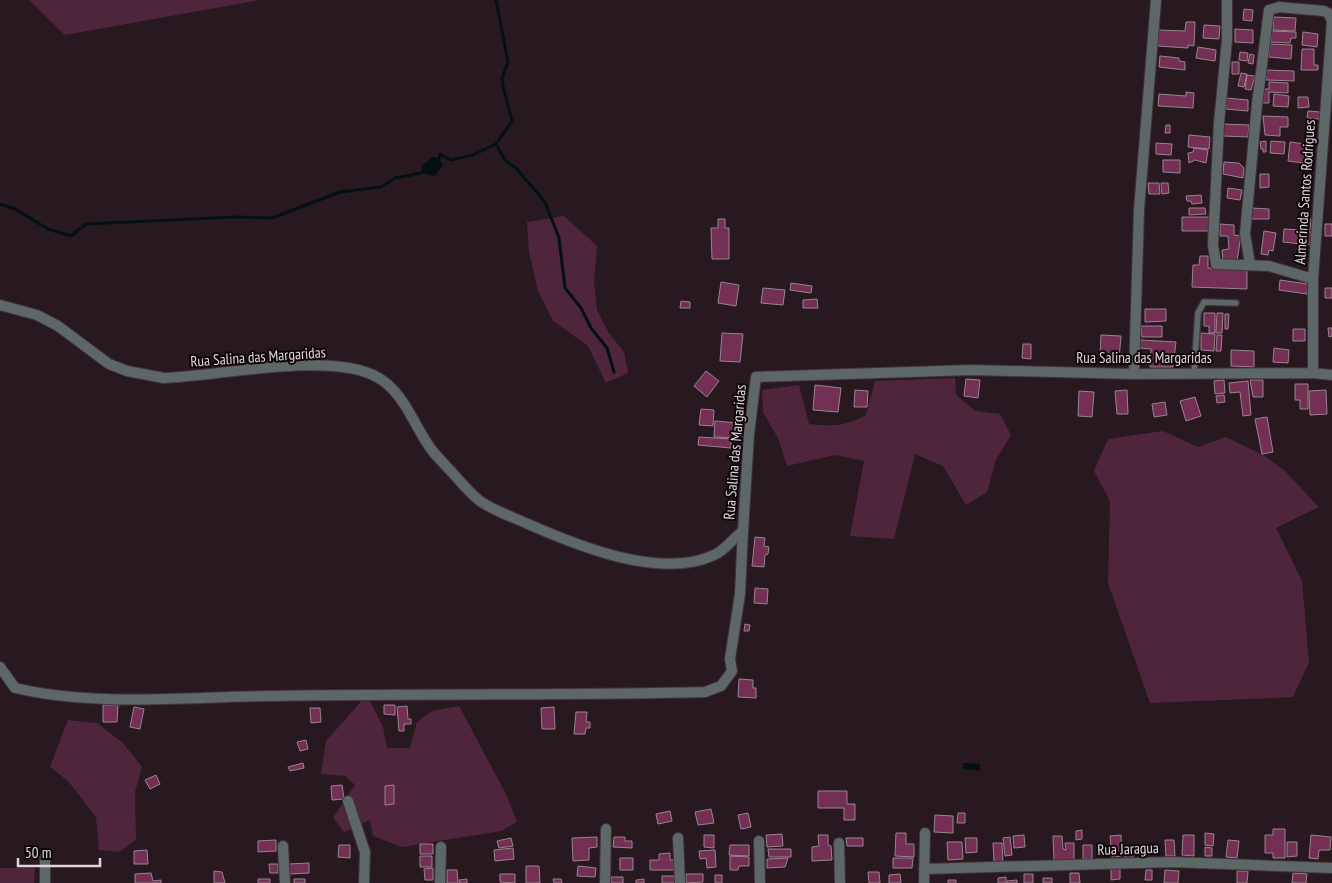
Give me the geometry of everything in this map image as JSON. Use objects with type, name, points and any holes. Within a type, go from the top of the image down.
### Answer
[{"type":"street","points":[[1134,374],[1139,210],[1156,0]]},
{"type":"street","points":[[1227,0],[1227,40],[1219,123],[1213,245],[1216,264],[1250,264],[1286,269],[1314,279]]},
{"type":"street","name":"Almerinda Santos Rodrigues","points":[[1250,264],[1245,234],[1257,104],[1269,10],[1279,7],[1324,10],[1332,21],[1314,279],[1313,373]]},
{"type":"street","name":"Rua Salina das Margaridas","points":[[0,305],[37,315],[58,326],[109,364],[142,374],[164,378],[326,365],[356,368],[378,377],[389,385],[408,410],[429,447],[480,501],[545,532],[598,552],[626,559],[664,563],[714,556],[743,531],[750,424],[756,377],[972,370],[1134,374],[1313,373],[1332,375]]},
{"type":"street","points":[[0,667],[15,688],[72,697],[705,692],[721,686],[732,671],[730,660],[740,594],[743,531]]},
{"type":"street","points":[[348,801],[365,852],[364,883]]},
{"type":"street","points":[[605,883],[606,830]]},
{"type":"street","points":[[924,883],[925,833]]},
{"type":"street","points":[[678,838],[680,883]]},
{"type":"street","points":[[759,841],[760,883]]},
{"type":"street","points":[[839,843],[840,883]]},
{"type":"street","points":[[283,846],[285,883]]},
{"type":"street","points":[[440,883],[441,847]]},
{"type":"street","points":[[45,857],[45,883]]},
{"type":"street","name":"Rua Jaragua","points":[[924,869],[1172,862],[1332,868]]},
{"type":"lane","points":[[1194,374],[1198,313],[1204,302],[1236,303]]},
{"type":"shaded area","points":[[29,0],[260,0],[65,35]]},
{"type":"shaded area","points":[[433,157],[439,158],[443,165],[435,176],[421,173],[422,165]]},
{"type":"shaded area","points":[[564,216],[597,246],[594,283],[597,310],[609,333],[624,352],[628,373],[606,383],[588,346],[553,321],[538,291],[529,252],[527,222]]},
{"type":"shaded area","points":[[955,378],[956,395],[975,411],[1000,414],[1011,435],[996,460],[987,492],[966,505],[943,466],[915,454],[894,539],[850,536],[864,461],[835,455],[787,466],[778,438],[763,412],[762,390],[799,385],[809,424],[839,425],[866,415],[875,381]]},
{"type":"shaded area","points":[[1163,431],[1198,447],[1226,437],[1263,455],[1284,470],[1319,507],[1276,528],[1302,581],[1309,662],[1293,697],[1150,703],[1108,583],[1110,501],[1094,471],[1108,439]]},
{"type":"shaded area","points":[[367,695],[383,727],[387,748],[410,748],[417,722],[432,711],[459,706],[506,794],[517,822],[501,831],[402,847],[373,836],[370,820],[344,832],[333,818],[355,785],[345,776],[321,774],[326,741]]},
{"type":"shaded area","points":[[68,720],[97,723],[123,743],[142,767],[135,792],[136,839],[120,852],[99,850],[96,817],[68,781],[50,767]]},
{"type":"shaded area","points":[[963,763],[980,764],[980,771],[963,769]]},
{"type":"shaded area","points":[[0,868],[35,868],[34,883],[0,883]]},
{"type":"building","points":[[1244,9],[1253,10],[1252,21],[1243,20]]},
{"type":"building","points":[[1274,17],[1296,18],[1295,31],[1273,30]]},
{"type":"building","points":[[1186,22],[1195,22],[1194,46],[1188,45],[1188,48],[1158,46],[1158,30],[1185,31]]},
{"type":"building","points":[[1204,25],[1220,26],[1219,39],[1203,38]]},
{"type":"building","points":[[1235,29],[1253,30],[1253,43],[1235,42]]},
{"type":"building","points":[[1271,31],[1296,32],[1296,38],[1291,38],[1290,43],[1271,42]]},
{"type":"building","points":[[1303,32],[1318,34],[1317,47],[1302,45]]},
{"type":"building","points":[[1270,44],[1292,45],[1291,59],[1269,57]]},
{"type":"building","points":[[1198,47],[1216,50],[1215,61],[1196,58]]},
{"type":"building","points":[[1302,49],[1314,49],[1314,65],[1318,65],[1318,70],[1301,70]]},
{"type":"building","points":[[1240,52],[1248,53],[1247,61],[1239,60]]},
{"type":"building","points":[[1250,54],[1254,55],[1253,64],[1248,63]]},
{"type":"building","points":[[1160,56],[1179,58],[1179,61],[1185,62],[1185,70],[1159,67]]},
{"type":"building","points":[[1232,62],[1239,62],[1239,74],[1232,74]]},
{"type":"building","points":[[1266,70],[1294,71],[1294,81],[1266,80]]},
{"type":"building","points":[[1241,73],[1247,74],[1244,87],[1238,86]]},
{"type":"building","points":[[1247,75],[1255,76],[1251,90],[1245,89]]},
{"type":"building","points":[[1269,82],[1288,83],[1288,93],[1269,92],[1269,103],[1261,103],[1262,89],[1269,89]]},
{"type":"building","points":[[1186,92],[1194,93],[1193,108],[1158,106],[1159,94],[1186,96]]},
{"type":"building","points":[[1274,94],[1289,96],[1288,107],[1273,106]]},
{"type":"building","points":[[1298,97],[1308,97],[1309,107],[1298,108]]},
{"type":"building","points":[[1226,98],[1248,100],[1248,111],[1226,109]]},
{"type":"building","points":[[1308,111],[1320,112],[1319,119],[1307,118]]},
{"type":"building","points":[[1263,116],[1288,117],[1288,127],[1280,127],[1280,136],[1265,135]]},
{"type":"building","points":[[1224,124],[1249,125],[1248,137],[1223,136]]},
{"type":"building","points":[[1166,125],[1170,125],[1170,133],[1165,133]]},
{"type":"building","points":[[1189,135],[1210,137],[1209,149],[1188,147]]},
{"type":"building","points":[[1266,141],[1266,152],[1263,152],[1260,142]]},
{"type":"building","points":[[1271,141],[1285,142],[1284,154],[1270,153]]},
{"type":"building","points":[[1290,142],[1306,144],[1304,163],[1288,161]]},
{"type":"building","points":[[1156,143],[1172,144],[1171,155],[1156,154]]},
{"type":"building","points":[[1194,148],[1208,150],[1206,163],[1195,160],[1189,163],[1188,153],[1193,152]]},
{"type":"building","points":[[1163,160],[1180,160],[1180,173],[1163,172]]},
{"type":"building","points":[[1224,162],[1239,163],[1244,168],[1243,178],[1223,174]]},
{"type":"building","points":[[1260,174],[1269,174],[1269,187],[1260,188]]},
{"type":"building","points":[[1148,183],[1159,183],[1160,194],[1149,194]]},
{"type":"building","points":[[1161,183],[1168,183],[1169,193],[1162,194]]},
{"type":"building","points":[[1228,188],[1242,190],[1240,200],[1227,198]]},
{"type":"building","points":[[1201,195],[1202,203],[1192,204],[1191,201],[1187,201],[1186,196]]},
{"type":"building","points":[[1189,208],[1205,208],[1206,214],[1189,215]]},
{"type":"building","points":[[1251,208],[1269,209],[1269,219],[1251,219]]},
{"type":"building","points":[[1182,217],[1211,217],[1211,231],[1182,231]]},
{"type":"building","points":[[718,219],[725,219],[725,228],[729,228],[729,259],[712,259],[711,228],[718,228]]},
{"type":"building","points":[[1300,219],[1311,219],[1310,230],[1299,229]]},
{"type":"building","points":[[1220,224],[1234,225],[1234,235],[1241,236],[1237,261],[1223,262],[1222,250],[1229,249],[1228,236],[1220,236]]},
{"type":"building","points":[[1325,224],[1332,224],[1332,236],[1325,236]]},
{"type":"building","points":[[1284,229],[1302,230],[1301,244],[1283,242]]},
{"type":"building","points":[[1264,231],[1276,233],[1273,251],[1269,250],[1268,255],[1261,254]]},
{"type":"building","points":[[1304,231],[1311,232],[1310,245],[1303,244]]},
{"type":"building","points":[[1200,256],[1208,256],[1208,268],[1247,269],[1247,289],[1192,287],[1193,265],[1199,265]]},
{"type":"building","points":[[1280,280],[1308,284],[1307,294],[1279,290]]},
{"type":"building","points":[[721,282],[739,285],[736,306],[718,303]]},
{"type":"building","points":[[791,283],[812,286],[811,293],[790,290]]},
{"type":"building","points":[[763,288],[785,290],[783,305],[761,303]]},
{"type":"building","points":[[1325,288],[1332,288],[1332,298],[1325,298]]},
{"type":"building","points":[[817,299],[818,308],[803,308],[803,300]]},
{"type":"building","points":[[681,301],[690,302],[690,308],[680,308]]},
{"type":"building","points":[[1145,309],[1166,309],[1166,321],[1145,322]]},
{"type":"building","points":[[1204,313],[1215,313],[1215,333],[1209,333],[1209,326],[1204,326]]},
{"type":"building","points":[[1217,313],[1223,313],[1222,333],[1216,333]]},
{"type":"building","points":[[1225,314],[1229,314],[1228,329],[1225,329]]},
{"type":"building","points":[[1141,326],[1162,326],[1162,337],[1142,337]]},
{"type":"building","points":[[1328,328],[1332,328],[1332,336],[1329,337]]},
{"type":"building","points":[[1293,329],[1305,329],[1305,341],[1293,341]]},
{"type":"building","points":[[722,333],[743,334],[740,362],[720,361]]},
{"type":"building","points":[[1201,333],[1215,334],[1214,351],[1201,350]]},
{"type":"building","points":[[1101,335],[1121,336],[1119,359],[1100,357]]},
{"type":"building","points":[[1217,335],[1222,335],[1221,351],[1216,351]]},
{"type":"building","points":[[1141,340],[1176,342],[1173,367],[1150,367],[1151,349],[1140,348]]},
{"type":"building","points":[[1023,344],[1031,344],[1031,359],[1022,358]]},
{"type":"building","points":[[1274,348],[1289,350],[1288,363],[1273,362]]},
{"type":"building","points":[[1231,350],[1254,351],[1254,367],[1231,366]]},
{"type":"building","points":[[706,371],[719,381],[707,397],[694,386]]},
{"type":"building","points":[[966,379],[980,380],[978,398],[964,396]]},
{"type":"building","points":[[1224,380],[1225,393],[1215,394],[1214,381]]},
{"type":"building","points":[[1250,380],[1263,380],[1263,397],[1253,397]]},
{"type":"building","points":[[1248,381],[1251,415],[1243,416],[1240,392],[1230,393],[1229,383]]},
{"type":"building","points":[[1295,384],[1308,384],[1308,409],[1300,409],[1300,400],[1295,400]]},
{"type":"building","points":[[815,385],[841,388],[838,412],[813,410]]},
{"type":"building","points":[[855,390],[868,391],[867,407],[854,407]]},
{"type":"building","points":[[1127,390],[1128,414],[1117,414],[1115,391]]},
{"type":"building","points":[[1326,390],[1327,414],[1310,415],[1309,391]]},
{"type":"building","points":[[1079,391],[1094,392],[1092,417],[1078,416]]},
{"type":"building","points":[[1224,395],[1225,402],[1217,403],[1216,396]]},
{"type":"building","points":[[1195,397],[1201,416],[1186,421],[1180,401]]},
{"type":"building","points":[[1165,402],[1167,415],[1154,417],[1152,404]]},
{"type":"building","points":[[701,409],[714,410],[713,426],[699,425]]},
{"type":"building","points":[[1267,417],[1273,452],[1262,454],[1255,419]]},
{"type":"building","points":[[715,421],[738,423],[737,438],[714,437]]},
{"type":"building","points":[[699,437],[731,439],[731,448],[698,445]]},
{"type":"building","points":[[755,537],[765,538],[764,546],[769,547],[768,554],[765,555],[764,567],[752,566]]},
{"type":"building","points":[[755,588],[768,589],[767,604],[754,603]]},
{"type":"building","points":[[745,624],[750,625],[749,631],[744,631]]},
{"type":"building","points":[[739,679],[753,680],[753,688],[756,688],[756,698],[738,697]]},
{"type":"building","points":[[103,705],[118,705],[117,722],[103,722]]},
{"type":"building","points":[[384,705],[395,705],[395,715],[384,714]]},
{"type":"building","points":[[407,706],[408,719],[411,719],[411,724],[404,724],[404,731],[399,731],[397,707]]},
{"type":"building","points":[[134,707],[144,709],[140,729],[130,727]]},
{"type":"building","points":[[554,707],[555,729],[542,729],[541,708]]},
{"type":"building","points":[[310,708],[320,708],[321,722],[311,723]]},
{"type":"building","points":[[576,712],[587,712],[586,722],[590,722],[590,728],[586,728],[585,734],[574,734]]},
{"type":"building","points":[[306,740],[308,749],[300,751],[297,742]]},
{"type":"building","points":[[303,763],[304,768],[290,771],[288,767]]},
{"type":"building","points":[[156,775],[160,784],[150,789],[145,780]]},
{"type":"building","points":[[342,785],[344,799],[332,800],[331,786]]},
{"type":"building","points":[[394,785],[394,804],[385,805],[385,786]]},
{"type":"building","points":[[818,791],[847,791],[847,804],[855,804],[855,820],[844,820],[844,808],[818,808]]},
{"type":"building","points":[[711,809],[714,823],[698,825],[695,812]]},
{"type":"building","points":[[670,811],[672,821],[658,824],[656,814]]},
{"type":"building","points":[[748,813],[751,827],[741,829],[738,815]]},
{"type":"building","points":[[958,813],[965,813],[965,823],[957,823]]},
{"type":"building","points":[[935,815],[953,816],[953,833],[934,832]]},
{"type":"building","points":[[1273,829],[1285,829],[1285,858],[1273,858],[1273,853],[1265,853],[1265,835],[1273,835]]},
{"type":"building","points":[[1082,830],[1082,839],[1076,840],[1076,831]]},
{"type":"building","points":[[896,833],[906,833],[906,844],[914,844],[914,857],[895,856]]},
{"type":"building","points":[[1205,833],[1214,834],[1213,846],[1205,845]]},
{"type":"building","points":[[782,834],[783,846],[767,847],[766,835]]},
{"type":"building","points":[[704,835],[714,835],[714,848],[704,847]]},
{"type":"building","points":[[818,835],[828,835],[828,845],[831,846],[832,860],[812,861],[812,847],[819,846]]},
{"type":"building","points":[[1024,835],[1025,847],[1014,848],[1013,836]]},
{"type":"building","points":[[1121,835],[1122,856],[1112,857],[1110,836]]},
{"type":"building","points":[[1183,835],[1194,835],[1194,856],[1182,855]]},
{"type":"building","points":[[1311,835],[1331,837],[1330,850],[1319,850],[1318,859],[1309,858]]},
{"type":"building","points":[[1053,836],[1062,836],[1063,849],[1066,850],[1065,843],[1074,843],[1074,861],[1054,861]]},
{"type":"building","points":[[597,837],[597,847],[589,848],[589,860],[573,861],[572,838]]},
{"type":"building","points":[[614,837],[625,837],[625,841],[632,841],[632,848],[613,847]]},
{"type":"building","points":[[1010,837],[1012,855],[1005,856],[1003,838]]},
{"type":"building","points":[[511,838],[513,846],[499,848],[497,841]]},
{"type":"building","points":[[846,838],[863,838],[863,846],[847,846]]},
{"type":"building","points":[[965,838],[977,838],[977,852],[966,853]]},
{"type":"building","points":[[276,840],[276,851],[258,852],[258,841]]},
{"type":"building","points":[[1165,840],[1174,840],[1175,856],[1166,856]]},
{"type":"building","points":[[1228,840],[1239,841],[1237,858],[1226,857]]},
{"type":"building","points":[[947,842],[962,842],[963,859],[948,860]]},
{"type":"building","points":[[1287,842],[1297,842],[1297,856],[1287,857]]},
{"type":"building","points":[[993,843],[1002,843],[1003,862],[994,862]]},
{"type":"building","points":[[420,844],[433,844],[433,854],[420,854]]},
{"type":"building","points":[[339,845],[350,845],[350,858],[338,857]]},
{"type":"building","points":[[730,845],[749,845],[749,856],[729,855]]},
{"type":"building","points":[[1083,845],[1092,845],[1092,859],[1083,859]]},
{"type":"building","points":[[1125,847],[1132,847],[1133,858],[1125,858]]},
{"type":"building","points":[[1205,847],[1212,848],[1212,856],[1205,856]]},
{"type":"building","points":[[513,848],[514,859],[495,861],[494,850]]},
{"type":"building","points":[[768,849],[791,849],[791,857],[769,857]]},
{"type":"building","points":[[147,850],[148,864],[134,864],[134,851]]},
{"type":"building","points":[[715,850],[716,867],[707,868],[706,858],[700,859],[699,851]]},
{"type":"building","points":[[670,853],[670,860],[674,860],[674,870],[650,870],[650,860],[659,860],[659,854]]},
{"type":"building","points":[[420,856],[432,856],[432,867],[420,867]]},
{"type":"building","points":[[730,856],[749,857],[749,866],[739,866],[738,870],[730,870]]},
{"type":"building","points":[[620,858],[633,858],[633,870],[620,870]]},
{"type":"building","points":[[788,858],[785,867],[767,868],[767,859]]},
{"type":"building","points":[[893,858],[913,858],[912,868],[893,868]]},
{"type":"building","points":[[309,863],[309,873],[289,874],[289,864]]},
{"type":"building","points":[[269,864],[278,864],[278,873],[270,873]]},
{"type":"building","points":[[526,866],[539,866],[540,883],[526,883]]},
{"type":"building","points":[[578,866],[596,868],[595,877],[577,876]]},
{"type":"building","points":[[433,868],[433,880],[425,880],[424,869]]},
{"type":"building","points":[[1120,868],[1120,879],[1111,880],[1111,869]]},
{"type":"building","points":[[447,870],[457,870],[458,883],[447,883]]},
{"type":"building","points":[[1146,870],[1152,870],[1152,880],[1145,880]]},
{"type":"building","points":[[1165,870],[1179,871],[1178,883],[1164,883]]},
{"type":"building","points":[[214,871],[222,872],[225,883],[214,883]]},
{"type":"building","points":[[1237,871],[1248,871],[1247,883],[1237,883]]},
{"type":"building","points":[[868,872],[879,872],[880,883],[869,883]]},
{"type":"building","points":[[151,873],[153,881],[161,880],[161,883],[135,883],[135,874]]},
{"type":"building","points":[[1070,873],[1079,873],[1080,883],[1070,883]]},
{"type":"building","points":[[1293,873],[1307,874],[1306,883],[1292,883]]},
{"type":"building","points":[[500,874],[515,874],[515,883],[500,882]]},
{"type":"building","points":[[686,874],[703,874],[703,882],[686,883]]},
{"type":"building","points":[[900,874],[901,883],[889,883],[889,875]]},
{"type":"building","points":[[1024,874],[1033,874],[1033,883],[1024,883]]},
{"type":"building","points":[[715,875],[722,875],[722,883],[715,883]]},
{"type":"building","points":[[662,876],[675,876],[675,883],[662,883]]},
{"type":"building","points":[[611,877],[623,877],[623,883],[611,883]]},
{"type":"building","points":[[1006,877],[1006,883],[998,883],[998,878]]},
{"type":"building","points":[[1043,878],[1052,878],[1052,883],[1043,883]]},
{"type":"building","points":[[258,879],[270,879],[270,883],[258,883]]},
{"type":"building","points":[[294,879],[305,879],[305,883],[294,883]]},
{"type":"building","points":[[467,879],[467,883],[460,883],[459,880]]},
{"type":"building","points":[[553,879],[561,879],[562,883],[554,883]]},
{"type":"building","points":[[644,879],[644,883],[636,883],[636,880]]},
{"type":"building","points":[[948,880],[956,880],[956,883],[948,883]]},
{"type":"building","points":[[1017,880],[1017,883],[1007,883],[1007,881]]},
{"type":"waterway","points":[[439,158],[440,154],[451,160],[473,155],[496,144],[512,121],[503,86],[502,78],[508,62],[496,0]]},
{"type":"waterway","points":[[496,144],[505,160],[516,168],[545,202],[559,238],[565,288],[581,308],[591,328],[607,348],[614,372]]},
{"type":"waterway","points":[[0,204],[15,209],[48,229],[71,236],[86,224],[234,217],[272,218],[340,192],[381,187],[395,178],[421,173]]}]
